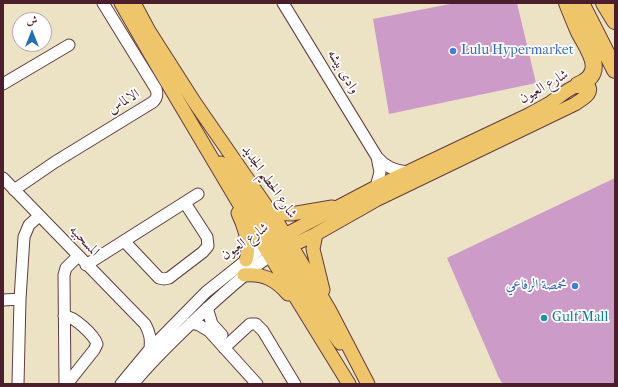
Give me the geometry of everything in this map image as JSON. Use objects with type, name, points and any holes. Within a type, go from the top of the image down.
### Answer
[{"type":"highway","points":[[567,3],[578,30],[594,59],[591,75],[588,79],[578,85]]},
{"type":"highway","points":[[582,3],[615,70]]},
{"type":"highway","points":[[594,3],[615,53]]},
{"type":"highway","points":[[604,3],[615,21]]},
{"type":"highway","points":[[608,3],[615,21]]},
{"type":"main road","name":"شارع الحطيم الجديد","points":[[121,3],[229,187],[330,309],[365,379]]},
{"type":"main road","name":"شارع الحطيم الجديد","points":[[134,3],[149,31],[195,103],[272,212],[278,246],[306,314],[349,384]]},
{"type":"main road","points":[[141,3],[148,21],[149,31]]},
{"type":"main road","name":"شارع العيون","points":[[578,85],[587,85],[589,92],[576,104],[376,200],[316,234],[278,246],[339,206],[528,115],[578,85]]},
{"type":"main road","points":[[210,154],[232,174],[326,324],[365,379]]},
{"type":"main road","points":[[229,187],[232,200],[244,229],[248,248],[246,260]]},
{"type":"main road","points":[[272,212],[288,214],[339,206]]},
{"type":"main road","points":[[316,234],[314,253],[322,287],[330,309]]},
{"type":"main road","points":[[244,275],[257,275],[271,279],[283,289],[306,314]]},
{"type":"street","name":"الالماس","points":[[14,190],[52,164],[156,100],[156,89],[103,3]]},
{"type":"street","name":"وادى بيشه","points":[[283,3],[377,157],[391,168],[402,172],[408,172]]},
{"type":"street","points":[[3,84],[69,45]]},
{"type":"street","name":"وادى بيشه","points":[[376,187],[380,172],[377,157]]},
{"type":"street","name":"المسحبيه","points":[[3,178],[145,324],[151,340],[150,349]]},
{"type":"street","points":[[86,265],[198,194]]},
{"type":"street","points":[[124,241],[157,276],[164,279],[169,278],[203,252],[208,246],[207,238],[185,203]]},
{"type":"street","points":[[18,384],[20,299],[24,237],[29,225],[39,216]]},
{"type":"street","name":"شارع العيون","points":[[121,384],[150,349],[206,292],[246,260],[278,246]]},
{"type":"street","name":"شارع العيون","points":[[134,384],[164,349],[191,323],[278,246]]},
{"type":"street","points":[[66,384],[64,271],[78,256]]},
{"type":"street","points":[[3,300],[20,299]]},
{"type":"street","points":[[207,308],[215,332],[257,384]]},
{"type":"street","points":[[64,316],[71,317],[77,322],[94,338],[97,344],[94,350],[66,384]]},
{"type":"street","points":[[191,323],[215,332]]},
{"type":"street","points":[[227,346],[250,324],[254,323],[258,325],[295,384]]},
{"type":"street","name":"المسحبيه","points":[[145,324],[159,330],[167,331]]},
{"type":"building","name":"Lulu Hypermarket","points":[[455,3],[517,3],[536,83],[389,114],[373,19]]},
{"type":"building","name":"Gulf Mall","points":[[615,178],[615,384],[503,384],[499,378],[447,258]]},
{"type":"place","name":"Lulu Hypermarket","points":[[453,51]]},
{"type":"place","name":"محمصة الرفاعي","points":[[575,286]]},
{"type":"place","name":"Gulf Mall","points":[[544,318]]}]
